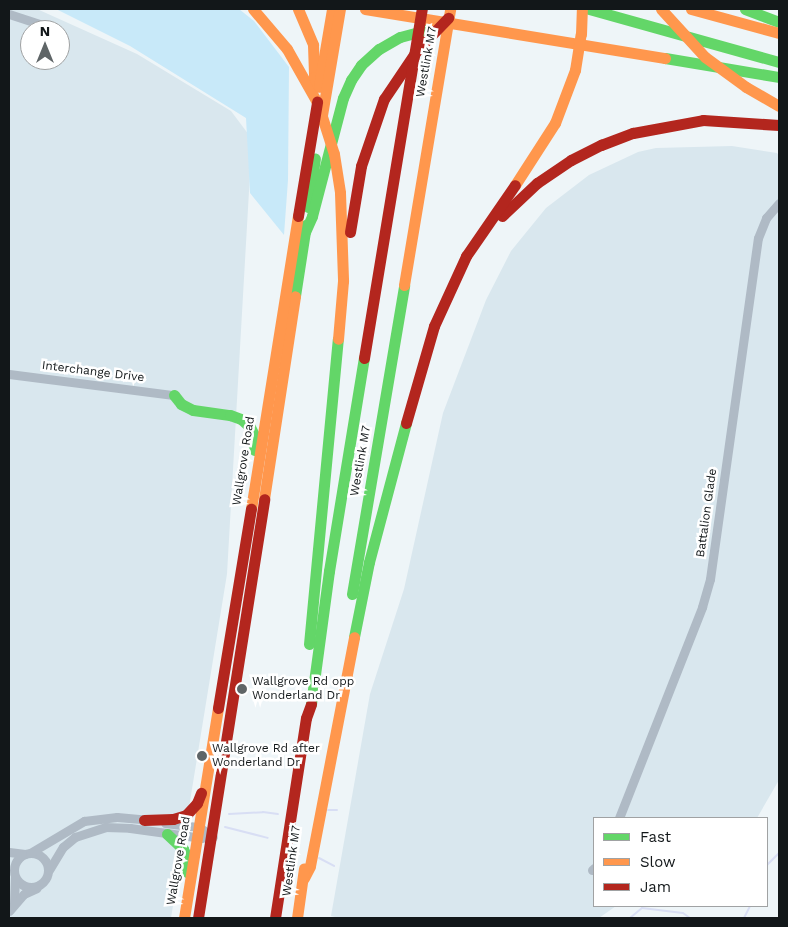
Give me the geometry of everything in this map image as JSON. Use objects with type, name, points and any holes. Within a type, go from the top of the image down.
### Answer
[{"type":"main road","points":[[253,9],[279,38],[307,81],[327,129],[339,179],[342,206],[343,281]]},
{"type":"main road","points":[[298,9],[313,45],[314,78],[319,86]]},
{"type":"main road","name":"Wallgrove Road","points":[[183,918],[332,9]]},
{"type":"main road","name":"Wallgrove Road","points":[[198,918],[340,9]]},
{"type":"main road","points":[[365,9],[779,77]]},
{"type":"main road","name":"Westlink M7","points":[[275,918],[306,718],[310,712],[328,571],[422,9]]},
{"type":"main road","name":"Westlink M7","points":[[297,918],[304,878],[304,865],[382,420],[450,9]]},
{"type":"main road","points":[[306,718],[303,711],[330,412],[343,281],[356,189],[372,130],[384,99],[406,63],[430,35],[459,9]]},
{"type":"main road","points":[[304,878],[310,866],[369,562],[404,426],[434,326],[466,256],[484,227],[543,144],[566,96],[575,70],[581,34],[582,9]]},
{"type":"main road","points":[[589,9],[779,62]]},
{"type":"main road","points":[[661,9],[704,56],[746,87],[774,104]]},
{"type":"main road","points":[[691,9],[779,33]]},
{"type":"main road","points":[[745,9],[779,22]]},
{"type":"main road","points":[[305,232],[312,216],[343,98],[355,72],[372,54],[400,37],[457,24]]},
{"type":"main road","points":[[461,268],[512,205],[557,169],[601,145],[633,133],[687,122],[742,121],[779,125]]},
{"type":"main road","points":[[174,395],[186,408],[236,416],[250,427],[254,437],[250,514]]},
{"type":"main road","points":[[245,543],[257,545]]},
{"type":"main road","points":[[144,820],[173,819],[186,815],[197,803],[207,778]]},
{"type":"main road","points":[[167,834],[178,843],[187,858],[183,918]]},
{"type":"street","points":[[9,14],[28,20]]},
{"type":"street","name":"Battalion Glade","points":[[619,817],[702,607],[710,579],[758,238],[766,218],[779,203]]},
{"type":"street","name":"Interchange Drive","points":[[9,374],[174,395]]},
{"type":"street","points":[[11,907],[12,872],[16,862],[84,821],[101,817],[144,820],[199,827],[212,837]]},
{"type":"street","points":[[11,907],[45,881],[49,870],[63,847],[75,837],[90,831],[118,827],[197,839],[212,837]]},
{"type":"street","points":[[9,852],[35,854],[45,859],[49,870]]},
{"type":"street","points":[[12,872],[26,887],[41,885]]},
{"type":"shaded area","points":[[9,9],[37,9],[61,20],[20,20],[20,70],[70,70],[70,24],[137,54],[231,111],[252,139],[227,574],[171,918],[9,918]]},
{"type":"shaded area","points":[[56,9],[239,9],[254,21],[289,67],[288,180],[284,235],[250,193],[246,118],[130,46]]},
{"type":"shaded area","points":[[732,146],[777,153],[779,156],[779,780],[758,817],[593,817],[593,907],[615,907],[599,918],[339,918],[331,916],[370,694],[404,589],[443,413],[486,300],[511,251],[546,208],[589,175],[638,152],[656,148]]},
{"type":"waterway","points":[[328,810],[337,810]]},
{"type":"waterway","points":[[229,814],[263,812],[278,814]]},
{"type":"waterway","points":[[225,827],[268,838]]},
{"type":"waterway","points":[[768,864],[779,853]]},
{"type":"waterway","points":[[319,858],[334,866]]},
{"type":"waterway","points":[[744,918],[750,907]]},
{"type":"waterway","points":[[630,918],[642,908],[683,913],[690,918]]},
{"type":"traffic: fast","points":[[589,9],[779,62]]},
{"type":"traffic: fast","points":[[745,9],[779,22]]},
{"type":"traffic: fast","points":[[305,232],[312,216],[343,98],[351,80],[361,65],[379,49],[400,37],[426,30]]},
{"type":"traffic: fast","points":[[665,58],[779,77]]},
{"type":"traffic: fast","points":[[308,207],[315,158]]},
{"type":"traffic: fast","points":[[295,296],[306,225]]},
{"type":"traffic: fast","points":[[352,594],[404,285]]},
{"type":"traffic: fast","points":[[309,644],[338,339]]},
{"type":"traffic: fast","points":[[311,704],[329,571],[364,358]]},
{"type":"traffic: fast","points":[[174,395],[181,404],[193,410],[230,415],[241,419],[250,427],[255,437],[254,450]]},
{"type":"traffic: fast","points":[[354,637],[369,562],[406,423]]},
{"type":"traffic: fast","points":[[167,834],[183,849],[187,858],[187,872]]},
{"type":"traffic: slow","points":[[253,9],[287,49],[318,104],[334,154],[340,193],[343,281],[338,339]]},
{"type":"traffic: slow","points":[[298,9],[313,45],[314,77],[319,87]]},
{"type":"traffic: slow","points":[[319,86],[332,9]]},
{"type":"traffic: slow","points":[[322,115],[340,9]]},
{"type":"traffic: slow","points":[[365,9],[665,58]]},
{"type":"traffic: slow","points":[[404,285],[450,9]]},
{"type":"traffic: slow","points":[[515,185],[555,123],[575,70],[581,34],[582,9]]},
{"type":"traffic: slow","points":[[661,9],[705,57],[746,87],[779,106]]},
{"type":"traffic: slow","points":[[691,9],[779,33]]},
{"type":"traffic: slow","points":[[251,509],[298,216]]},
{"type":"traffic: slow","points":[[264,499],[295,296]]},
{"type":"traffic: slow","points":[[304,878],[310,866],[354,637]]},
{"type":"traffic: slow","points":[[184,918],[218,708]]},
{"type":"traffic: slow","points":[[297,918],[304,868]]},
{"type":"traffic: jam","points":[[364,358],[422,9]]},
{"type":"traffic: jam","points":[[350,232],[361,166],[384,99],[417,50],[448,18]]},
{"type":"traffic: jam","points":[[298,216],[317,102]]},
{"type":"traffic: jam","points":[[502,216],[537,183],[571,160],[601,145],[633,133],[703,120],[779,125]]},
{"type":"traffic: jam","points":[[406,423],[434,326],[466,256],[515,185]]},
{"type":"traffic: jam","points":[[198,918],[264,499]]},
{"type":"traffic: jam","points":[[218,708],[251,509]]},
{"type":"traffic: jam","points":[[275,918],[306,718],[311,704]]},
{"type":"traffic: jam","points":[[144,820],[173,819],[186,815],[197,803],[201,793]]},
{"type":"place","name":"Wallgrove Rd opp Wonderland Dr","points":[[242,689]]},
{"type":"place","name":"Wallgrove Rd after Wonderland Dr","points":[[202,756]]}]
